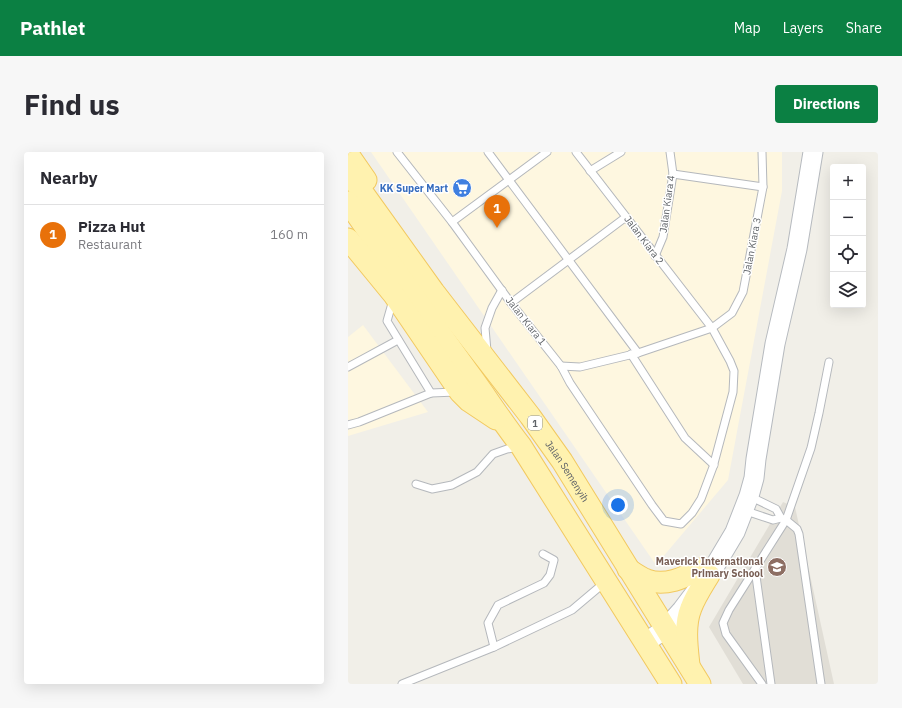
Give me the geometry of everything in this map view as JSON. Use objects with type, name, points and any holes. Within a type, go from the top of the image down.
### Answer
[{"type":"main road","points":[[348,154],[371,187],[397,240]]},
{"type":"main road","name":"Jalan Semenyih","points":[[348,172],[434,292],[530,416],[562,461],[695,676]]},
{"type":"main road","points":[[348,202],[502,422],[521,446],[641,637],[666,680]]},
{"type":"main road","points":[[355,251],[394,295],[460,392],[469,401],[502,422]]},
{"type":"main road","points":[[628,569],[647,580],[666,582],[705,572]]},
{"type":"main road","points":[[695,676],[687,643],[688,620],[705,572]]},
{"type":"street","points":[[641,637],[662,624],[682,594],[705,572],[735,532],[746,503],[754,478],[775,344],[797,248],[813,152]]},
{"type":"street","points":[[705,572],[707,561],[723,530],[745,475],[756,459]]},
{"type":"lane","name":"Jalan Kiara 1","points":[[397,152],[452,222],[511,303],[561,366],[570,383],[664,521],[681,524],[692,513],[700,499],[714,465]]},
{"type":"lane","points":[[488,152],[569,260],[635,354],[685,438],[714,465]]},
{"type":"lane","points":[[452,222],[547,152]]},
{"type":"lane","points":[[590,171],[621,152]]},
{"type":"lane","name":"Jalan Kiara 4","points":[[655,256],[663,237],[672,174],[670,152]]},
{"type":"lane","name":"Jalan Kiara 3","points":[[712,328],[732,313],[743,292],[763,187],[762,152]]},
{"type":"lane","name":"Jalan Kiara 2","points":[[578,153],[655,256],[712,328],[730,361],[734,372],[733,392],[714,465]]},
{"type":"lane","points":[[672,174],[763,187]]},
{"type":"lane","points":[[511,303],[626,217]]},
{"type":"lane","points":[[488,361],[485,328],[492,308],[502,290]]},
{"type":"lane","points":[[394,295],[387,320],[431,393]]},
{"type":"lane","points":[[561,366],[580,367],[635,354],[712,328]]},
{"type":"lane","points":[[348,368],[398,340]]},
{"type":"lane","points":[[762,684],[726,634],[723,623],[729,610],[784,519],[811,448],[829,362]]},
{"type":"lane","points":[[348,425],[431,393],[460,392]]},
{"type":"lane","points":[[416,484],[432,489],[452,485],[477,472],[493,454],[521,446]]},
{"type":"lane","points":[[746,503],[772,520],[784,519]]},
{"type":"lane","points":[[746,503],[776,509],[784,519],[797,529],[799,534],[821,684]]},
{"type":"lane","points":[[494,647],[488,623],[498,605],[544,583],[550,575],[554,560],[543,554]]},
{"type":"lane","points":[[755,569],[770,684]]},
{"type":"lane","points":[[402,684],[494,647],[572,610],[606,582]]},
{"type":"shaded area","points":[[371,152],[782,152],[782,191],[728,480],[656,565]]},
{"type":"shaded area","points":[[363,325],[428,412],[348,436],[348,337]]},
{"type":"shaded area","name":"Maverick International Primary School","points":[[783,502],[795,507],[834,684],[743,684],[709,627]]},
{"type":"place","name":"KK Super Mart","points":[[462,188]]},
{"type":"place","name":"Pizza Hut","points":[[497,228]]},
{"type":"place","name":"Maverick International Primary School","points":[[777,567]]}]
